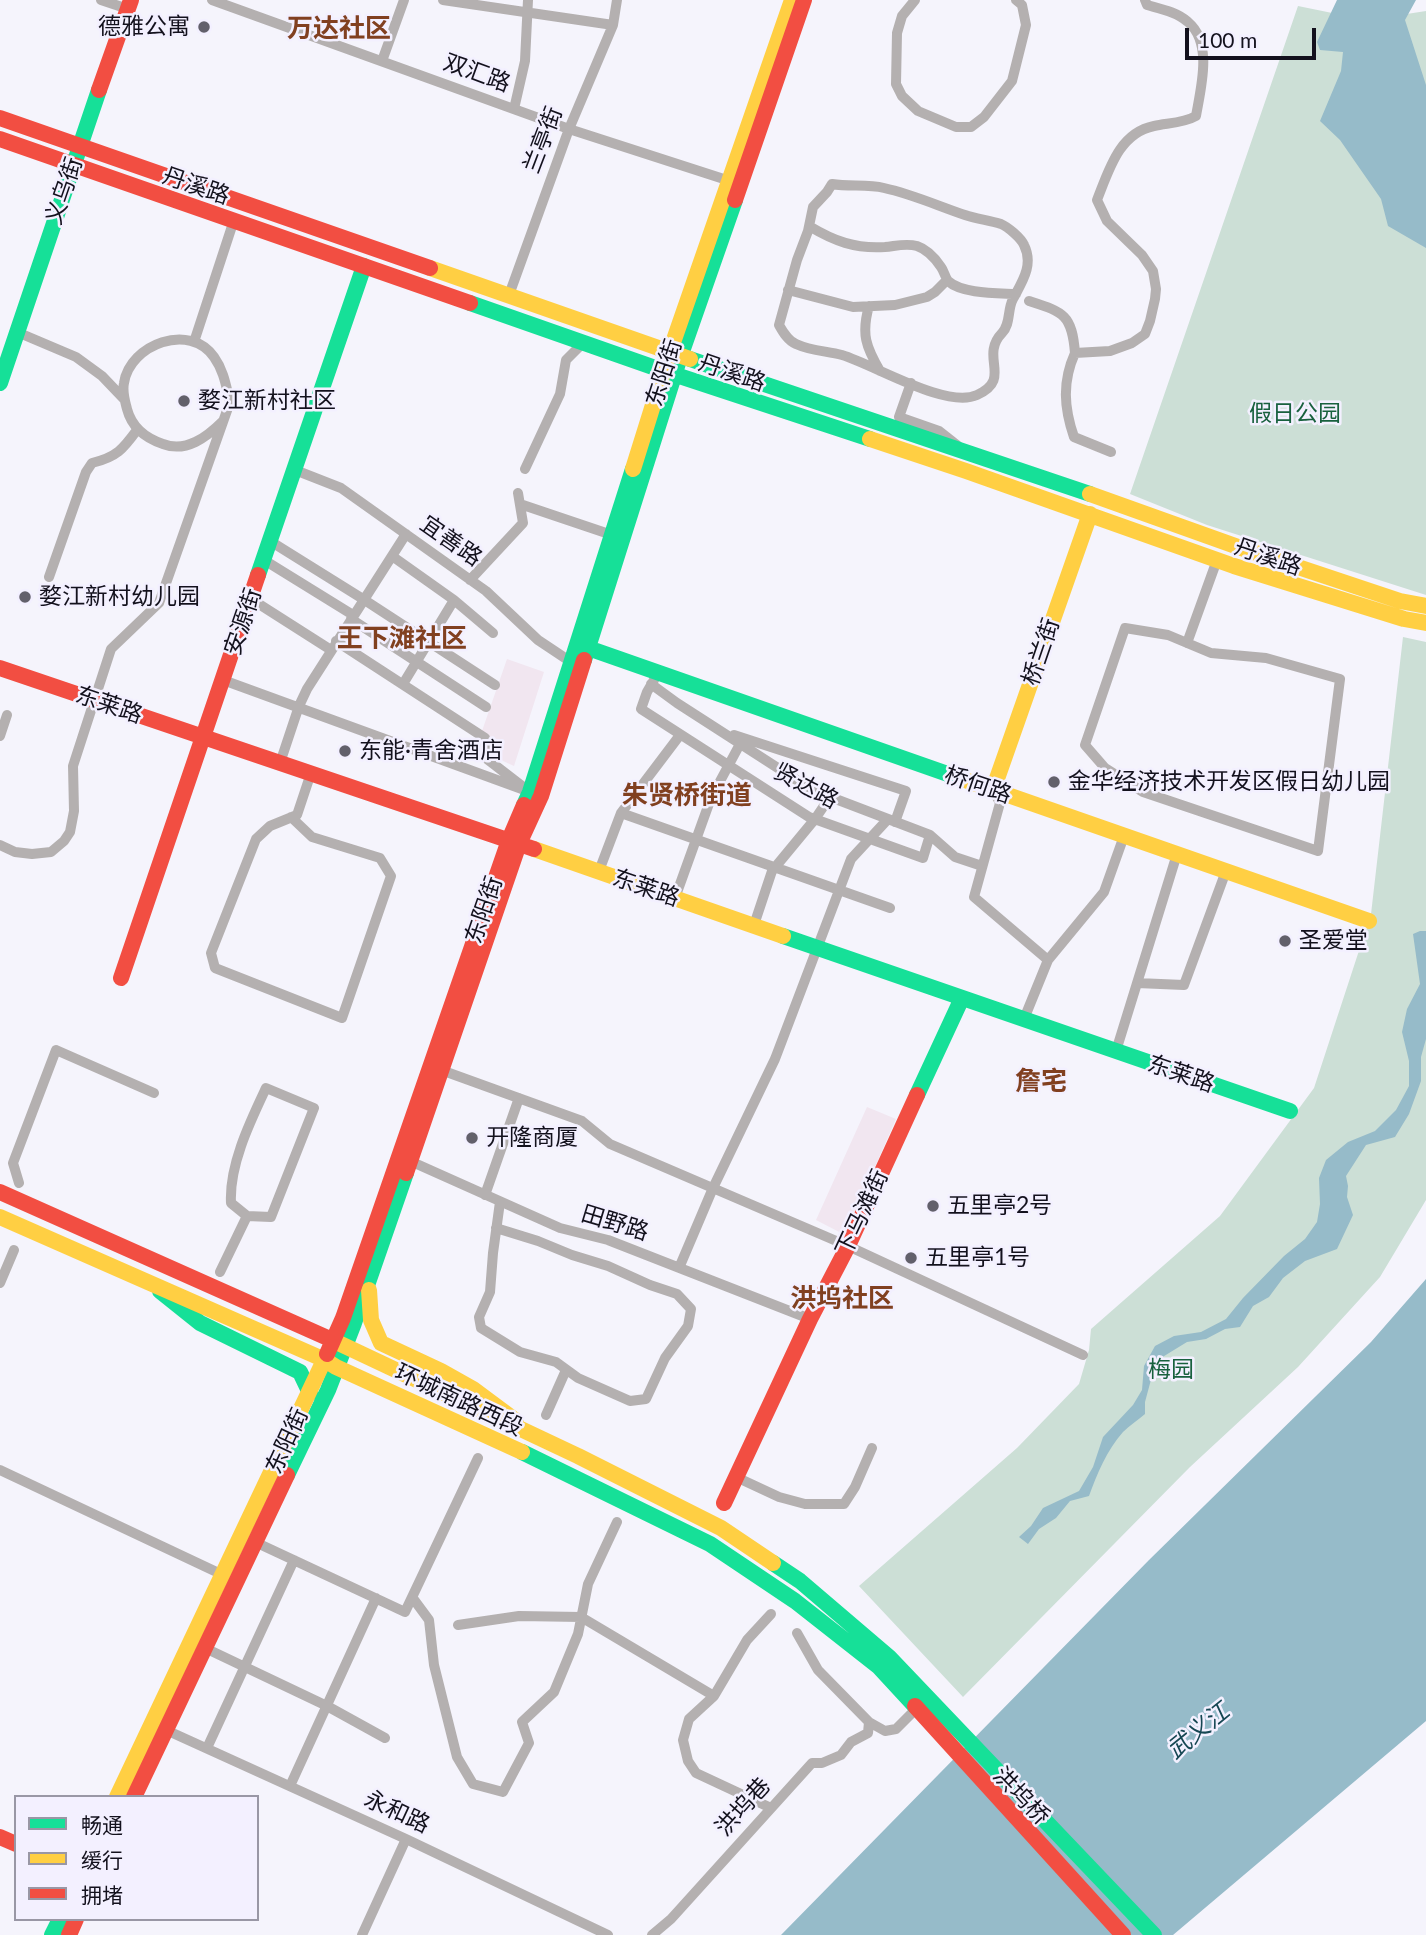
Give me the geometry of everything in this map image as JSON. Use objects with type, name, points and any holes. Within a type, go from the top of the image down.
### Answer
[{"type":"main road","name":"东阳街","points":[[676,354],[730,181],[792,0]]},
{"type":"main road","name":"东阳街","points":[[135,1795],[328,1390],[331,1364],[368,1282],[441,1070],[612,535],[804,0]]},
{"type":"main road","name":"义乌街","points":[[0,383],[73,164],[130,5]]},
{"type":"main road","name":"丹溪路","points":[[0,118],[1241,548],[1400,601],[1426,606]]},
{"type":"main road","name":"丹溪路","points":[[0,139],[669,373],[966,471],[1234,566],[1426,624]]},
{"type":"main road","name":"安源街","points":[[121,978],[364,266]]},
{"type":"main road","name":"东阳街","points":[[339,1343],[343,1318],[514,842],[541,796],[588,648],[669,373]]},
{"type":"main road","name":"桥兰街","points":[[993,790],[1090,514]]},
{"type":"main road","name":"桥何路","points":[[588,648],[655,678],[993,790],[1368,921]]},
{"type":"main road","name":"东莱路","points":[[0,668],[514,842],[1290,1111]]},
{"type":"main road","name":"下马滩街","points":[[724,1503],[848,1246],[962,998]]},
{"type":"main road","name":"环城南路西段","points":[[0,1192],[339,1343],[721,1528],[800,1581],[884,1662]]},
{"type":"main road","name":"环城南路西段","points":[[0,1217],[520,1451],[709,1544],[884,1662]]},
{"type":"main road","points":[[368,1282],[371,1320],[381,1343],[473,1389],[535,1436]]},
{"type":"main road","points":[[149,1283],[200,1323],[300,1372],[310,1393]]},
{"type":"main road","name":"东阳街","points":[[118,1795],[310,1393],[331,1364]]},
{"type":"main road","name":"洪坞桥","points":[[884,1662],[916,1709],[1123,1935]]},
{"type":"main road","name":"洪坞桥","points":[[884,1662],[1154,1935]]},
{"type":"street","points":[[101,0],[130,5]]},
{"type":"street","name":"双汇路","points":[[212,0],[569,129],[730,181]]},
{"type":"street","points":[[382,61],[404,0]]},
{"type":"street","points":[[443,0],[613,25]]},
{"type":"street","points":[[513,109],[525,61],[528,0]]},
{"type":"street","name":"兰亭街","points":[[509,295],[569,129],[613,25],[617,0]]},
{"type":"street","points":[[915,0],[902,16],[897,33],[897,84],[902,96],[918,111],[956,127],[971,127],[984,117],[1012,81],[1026,25],[1022,5],[1016,0]]},
{"type":"street","points":[[1075,353],[1110,351],[1132,344],[1145,334],[1156,299],[1153,271],[1142,255],[1107,221],[1097,200],[1113,161],[1129,138],[1141,128],[1189,120],[1196,116],[1203,69],[1200,36],[1188,22],[1175,13],[1147,5],[1145,0]]},
{"type":"street","points":[[832,184],[862,184],[884,188],[1003,225],[1024,243],[1029,262],[1024,279],[1010,303],[1007,329],[992,348],[996,375],[989,388],[968,398],[945,396],[843,355],[794,344],[783,334],[779,325],[809,226],[813,207],[832,184]]},
{"type":"street","points":[[194,342],[234,220]]},
{"type":"street","points":[[809,226],[839,242],[859,247],[904,244],[916,246],[926,250],[941,267],[947,280],[957,287],[987,293],[1016,294]]},
{"type":"street","points":[[788,290],[853,307],[895,305],[926,297],[936,292],[947,280]]},
{"type":"street","points":[[1029,301],[1063,314],[1073,332],[1075,353],[1069,366],[1065,393],[1067,418],[1074,437],[1111,452]]},
{"type":"street","points":[[869,306],[864,332],[867,347],[880,371]]},
{"type":"street","points":[[17,332],[76,357],[102,376],[124,400]]},
{"type":"street","points":[[0,845],[15,852],[51,852],[70,832],[74,811],[73,766],[111,649],[159,603],[230,402],[225,376],[213,355],[198,343],[178,339],[160,343],[142,352],[130,366],[124,383],[124,400],[130,422],[156,442],[172,448],[189,445],[204,438],[223,421]]},
{"type":"street","points":[[525,469],[559,394],[566,360],[583,342]]},
{"type":"street","points":[[911,383],[899,417],[939,431],[963,451]]},
{"type":"street","points":[[49,577],[86,472],[92,463],[122,452],[138,430]]},
{"type":"street","name":"宜善路","points":[[295,470],[341,488],[486,592],[538,640],[571,662]]},
{"type":"street","points":[[470,580],[523,523],[519,498],[612,535]]},
{"type":"street","points":[[280,763],[307,689],[406,534]]},
{"type":"street","points":[[270,541],[495,685]]},
{"type":"street","points":[[392,556],[454,600],[493,633]]},
{"type":"street","points":[[264,560],[486,707]]},
{"type":"street","points":[[1187,643],[1217,560]]},
{"type":"street","points":[[251,599],[403,684],[485,738],[487,759],[530,792]]},
{"type":"street","points":[[403,684],[454,600]]},
{"type":"street","points":[[1125,628],[1167,635],[1187,643],[1211,653],[1266,658],[1340,679],[1318,851],[1143,792],[1105,768],[1085,745],[1125,628]]},
{"type":"street","points":[[655,678],[719,731],[812,790],[930,835],[955,857],[982,866]]},
{"type":"street","name":"贤达路","points":[[655,678],[641,709],[815,819],[923,858],[930,835]]},
{"type":"street","points":[[223,680],[530,792]]},
{"type":"street","points":[[0,736],[6,715]]},
{"type":"street","points":[[679,1268],[713,1188],[775,1059],[851,859],[892,821],[906,791],[719,731]]},
{"type":"street","points":[[598,871],[621,813],[680,735]]},
{"type":"street","points":[[675,898],[710,799],[740,744]]},
{"type":"street","points":[[291,817],[312,837],[380,858],[391,876],[342,1018],[215,968],[211,953],[256,839],[270,826],[291,817],[297,815],[311,773]]},
{"type":"street","points":[[993,790],[1000,803],[974,897],[1048,960]]},
{"type":"street","points":[[754,925],[772,871],[830,797]]},
{"type":"street","points":[[621,813],[890,908]]},
{"type":"street","points":[[1024,1019],[1048,960],[1104,892],[1124,836]]},
{"type":"street","points":[[1116,1051],[1177,854]]},
{"type":"street","points":[[1137,983],[1184,985],[1226,871]]},
{"type":"street","points":[[19,1183],[13,1163],[56,1050],[154,1093]]},
{"type":"street","points":[[441,1070],[582,1121],[610,1144],[848,1246],[1083,1355]]},
{"type":"street","points":[[266,1088],[314,1108],[271,1217],[247,1216],[231,1203],[230,1184],[250,1123],[266,1088]]},
{"type":"street","points":[[485,1195],[519,1098]]},
{"type":"street","name":"田野路","points":[[410,1160],[560,1228],[608,1240],[810,1320]]},
{"type":"street","points":[[496,1228],[608,1266],[677,1294],[691,1309],[688,1326],[665,1359],[646,1399],[630,1401],[578,1378],[556,1362],[520,1352],[481,1328],[479,1317],[490,1292],[496,1228],[500,1202]]},
{"type":"street","points":[[220,1272],[247,1216]]},
{"type":"street","points":[[0,1283],[14,1250]]},
{"type":"street","points":[[545,1415],[566,1370]]},
{"type":"street","points":[[736,1477],[779,1497],[805,1504],[844,1504],[855,1487],[872,1448]]},
{"type":"street","points":[[255,1542],[405,1612],[478,1458]]},
{"type":"street","points":[[0,1470],[223,1575]]},
{"type":"street","points":[[412,1597],[429,1620],[434,1665],[457,1757],[472,1784],[503,1792],[529,1743],[522,1722],[554,1692],[578,1634],[588,1584],[617,1522]]},
{"type":"street","points":[[207,1748],[294,1560]]},
{"type":"street","points":[[290,1786],[376,1598]]},
{"type":"street","points":[[771,1614],[747,1640],[714,1696],[689,1719],[682,1740],[688,1761],[696,1773],[771,1808]]},
{"type":"street","points":[[458,1625],[519,1616],[581,1617],[714,1696]]},
{"type":"street","points":[[797,1633],[818,1670],[869,1722],[885,1731],[896,1729],[916,1709]]},
{"type":"street","points":[[205,1648],[327,1706],[384,1738]]},
{"type":"street","name":"洪坞巷","points":[[652,1935],[671,1920],[812,1763],[822,1763],[841,1755],[851,1742],[868,1733],[869,1722]]},
{"type":"street","name":"永和路","points":[[166,1730],[608,1935]]},
{"type":"street","points":[[362,1935],[406,1839]]},
{"type":"shaded area","points":[[507,659],[544,672],[514,766],[492,756],[482,731]]},
{"type":"shaded area","points":[[867,1107],[896,1119],[845,1235],[816,1220]]},
{"type":"green space","name":"假日公园","points":[[1298,6],[1342,15],[1381,18],[1426,11],[1426,595],[1207,525],[1130,494]]},
{"type":"green space","name":"梅园","points":[[1403,637],[1426,642],[1426,1200],[1380,1277],[1298,1367],[1190,1467],[963,1697],[859,1586],[1017,1448],[1079,1384],[1089,1350],[1091,1329],[1220,1216],[1314,1088],[1371,914]]},
{"type":"water","points":[[1337,0],[1416,0],[1405,20],[1426,85],[1426,248],[1388,226],[1381,199],[1340,140],[1320,121],[1341,71],[1343,52],[1320,50],[1317,42]]},
{"type":"water","points":[[1426,931],[1426,1039],[1421,1057],[1421,1081],[1409,1114],[1395,1137],[1366,1145],[1346,1176],[1347,1197],[1353,1215],[1337,1249],[1305,1261],[1283,1278],[1269,1297],[1253,1306],[1240,1327],[1225,1329],[1206,1339],[1187,1342],[1156,1361],[1145,1402],[1145,1414],[1123,1432],[1112,1446],[1089,1496],[1070,1501],[1056,1518],[1039,1529],[1028,1544],[1019,1537],[1031,1526],[1043,1508],[1079,1491],[1093,1467],[1103,1437],[1133,1405],[1142,1390],[1144,1366],[1155,1346],[1174,1336],[1201,1332],[1226,1319],[1284,1256],[1305,1239],[1317,1222],[1320,1204],[1319,1178],[1326,1160],[1348,1142],[1375,1131],[1396,1110],[1409,1086],[1409,1061],[1402,1032],[1407,1009],[1420,984],[1413,934]]},
{"type":"water","name":"武义江","points":[[1426,1279],[1426,1721],[1173,1935],[781,1935],[1149,1560],[1371,1342]]},
{"type":"traffic: fast","points":[[0,383],[99,90]]},
{"type":"traffic: fast","points":[[584,660],[679,360],[735,200]]},
{"type":"traffic: fast","points":[[258,575],[364,266]]},
{"type":"traffic: fast","points":[[470,303],[870,439]]},
{"type":"traffic: fast","points":[[690,359],[1090,494]]},
{"type":"traffic: fast","points":[[524,805],[633,469]]},
{"type":"traffic: fast","points":[[588,648],[962,779]]},
{"type":"traffic: fast","points":[[783,936],[1290,1111]]},
{"type":"traffic: fast","points":[[917,1095],[962,998]]},
{"type":"traffic: fast","points":[[287,1475],[328,1390],[406,1173]]},
{"type":"traffic: fast","points":[[160,1291],[200,1323],[300,1372],[310,1393]]},
{"type":"traffic: fast","points":[[522,1452],[710,1544],[795,1601],[879,1667],[915,1706]]},
{"type":"traffic: fast","points":[[773,1563],[800,1581],[889,1657],[1154,1935]]},
{"type":"traffic: fast","points":[[52,1935],[59,1921]]},
{"type":"traffic: slow","points":[[633,469],[668,357],[792,0]]},
{"type":"traffic: slow","points":[[430,268],[690,359]]},
{"type":"traffic: slow","points":[[870,439],[1234,566],[1404,619],[1426,623]]},
{"type":"traffic: slow","points":[[1090,494],[1241,548],[1400,601],[1426,606]]},
{"type":"traffic: slow","points":[[993,790],[1090,514]]},
{"type":"traffic: slow","points":[[962,779],[1369,921]]},
{"type":"traffic: slow","points":[[534,849],[783,936]]},
{"type":"traffic: slow","points":[[0,1217],[325,1360],[522,1452]]},
{"type":"traffic: slow","points":[[369,1290],[371,1320],[381,1343],[473,1389],[516,1421]]},
{"type":"traffic: slow","points":[[330,1339],[578,1456],[721,1528],[773,1563]]},
{"type":"traffic: slow","points":[[118,1795],[327,1354]]},
{"type":"traffic: jam","points":[[99,90],[131,0]]},
{"type":"traffic: jam","points":[[735,200],[804,0]]},
{"type":"traffic: jam","points":[[0,118],[430,268]]},
{"type":"traffic: jam","points":[[0,139],[470,303]]},
{"type":"traffic: jam","points":[[121,978],[258,575]]},
{"type":"traffic: jam","points":[[406,1173],[519,844],[541,796],[584,660]]},
{"type":"traffic: jam","points":[[0,668],[534,849]]},
{"type":"traffic: jam","points":[[327,1354],[343,1318],[509,840],[524,805]]},
{"type":"traffic: jam","points":[[724,1503],[810,1319],[848,1246],[917,1095]]},
{"type":"traffic: jam","points":[[0,1192],[330,1339]]},
{"type":"traffic: jam","points":[[135,1795],[287,1475]]},
{"type":"traffic: jam","points":[[915,1706],[1123,1935]]},
{"type":"traffic: jam","points":[[0,1837],[14,1843]]},
{"type":"traffic: jam","points":[[69,1935],[75,1921]]},
{"type":"place","name":"德雅公寓","points":[[204,27]]},
{"type":"place","name":"婺江新村社区","points":[[184,401]]},
{"type":"place","name":"婺江新村幼儿园","points":[[25,597]]},
{"type":"place","name":"东能·青舍酒店","points":[[345,751]]},
{"type":"place","name":"金华经济技术开发区假日幼儿园","points":[[1054,782]]},
{"type":"place","name":"圣爱堂","points":[[1285,941]]},
{"type":"place","name":"开隆商厦","points":[[472,1138]]},
{"type":"place","name":"五里亭2号","points":[[933,1206]]},
{"type":"place","name":"五里亭1号","points":[[911,1258]]},
{"type":"district","name":"万达社区","points":[[339,29]]},
{"type":"district","name":"王下滩社区","points":[[402,639]]},
{"type":"district","name":"朱贤桥街道","points":[[687,796]]},
{"type":"district","name":"詹宅","points":[[1041,1082]]},
{"type":"district","name":"洪坞社区","points":[[842,1299]]}]
